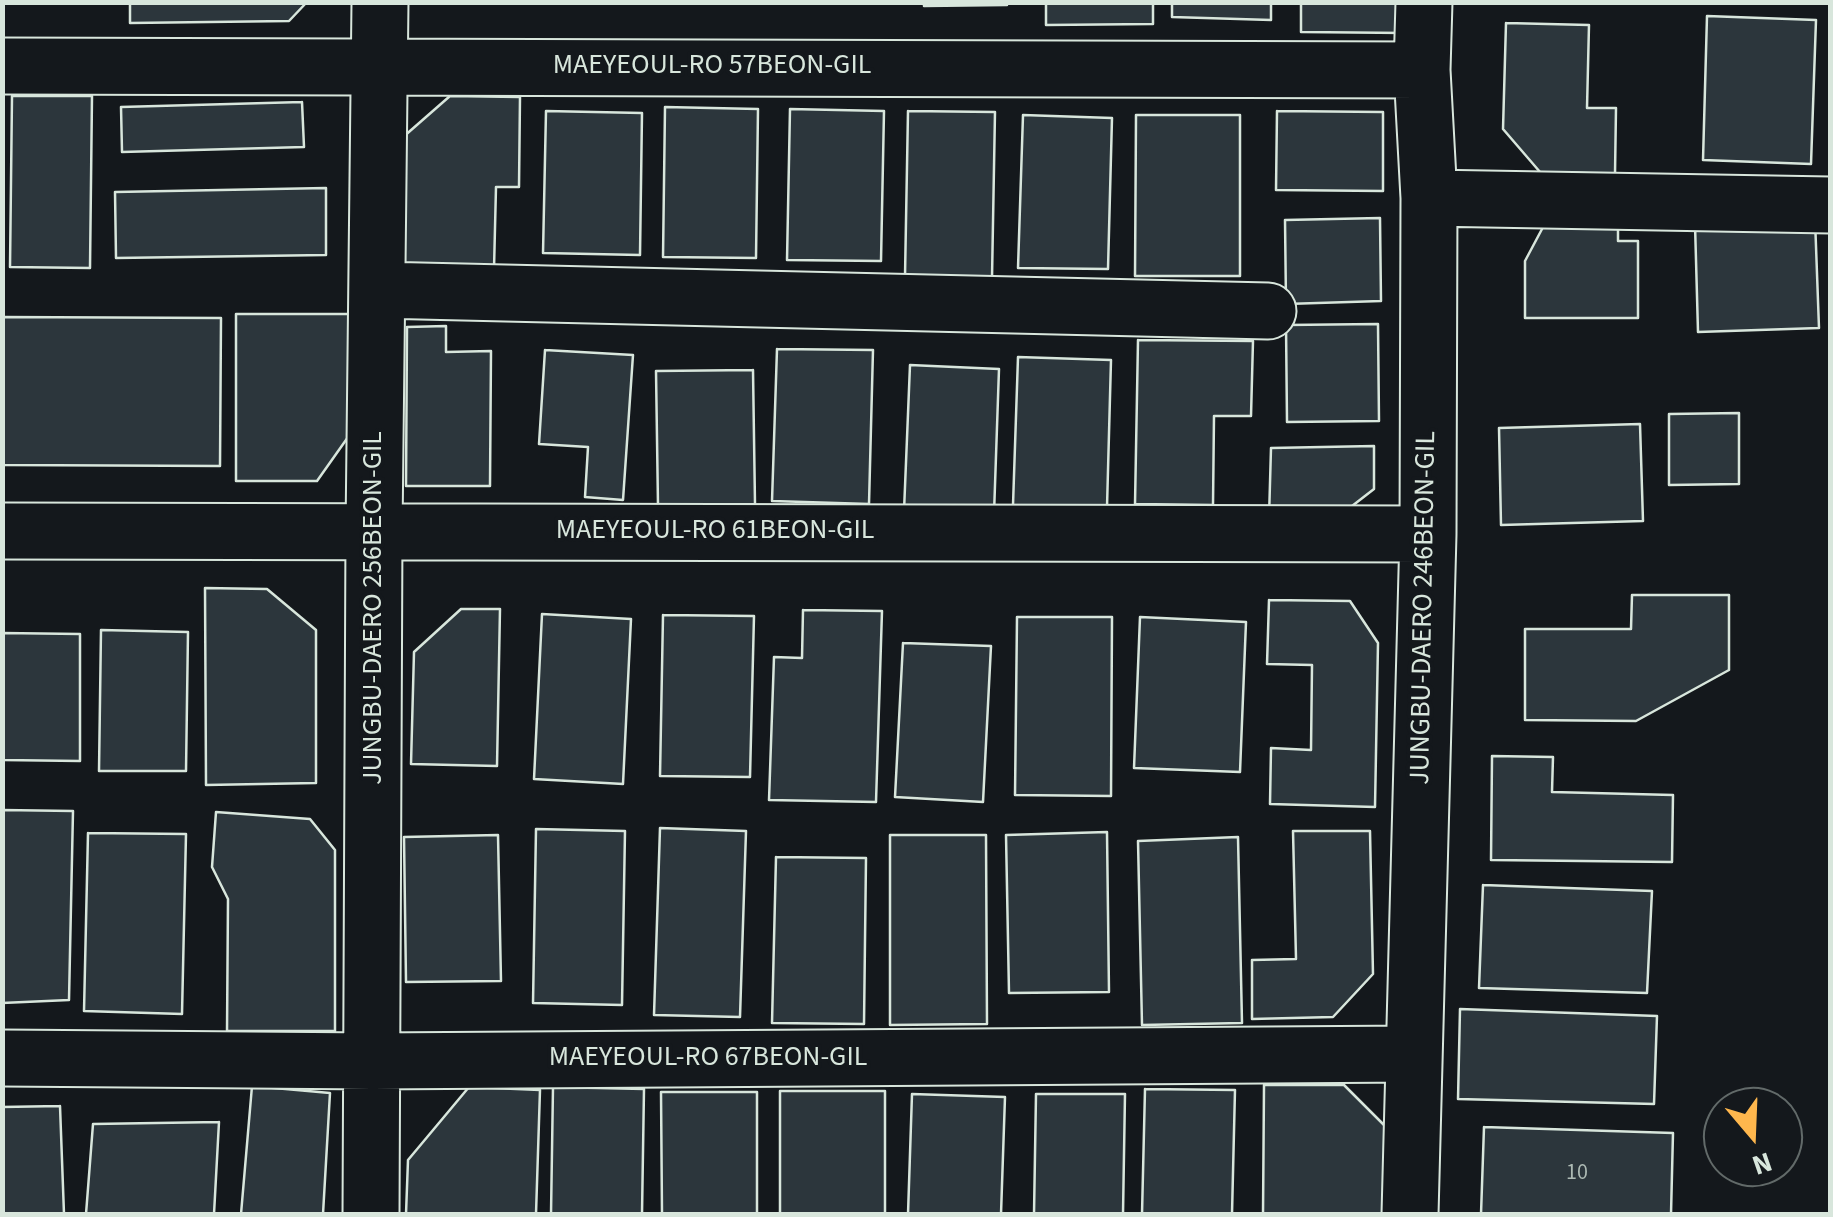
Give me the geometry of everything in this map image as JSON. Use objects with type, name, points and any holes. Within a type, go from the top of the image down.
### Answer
[{"type":"street","name":"JUNGBU-DAERO 256BEON-GIL","points":[[371,1214],[380,2]]},
{"type":"street","name":"JUNGBU-DAERO 246BEON-GIL","points":[[1410,1214],[1428,534],[1429,198],[1422,70],[1424,2]]},
{"type":"street","name":"MAEYEOUL-RO 57BEON-GIL","points":[[2,66],[1422,70]]},
{"type":"street","points":[[1429,198],[1830,205]]},
{"type":"street","points":[[378,290],[1268,311]]},
{"type":"street","name":"MAEYEOUL-RO 61BEON-GIL","points":[[2,530],[1428,534]]},
{"type":"street","name":"MAEYEOUL-RO 67BEON-GIL","points":[[2,1058],[373,1061],[1414,1054]]},
{"type":"building","points":[[130,2],[307,2],[289,21],[130,23]]},
{"type":"building","points":[[924,2],[1007,2],[1007,5],[924,6]]},
{"type":"building","points":[[1046,2],[1153,2],[1153,24],[1046,25]]},
{"type":"building","points":[[1172,2],[1271,2],[1271,20],[1172,17]]},
{"type":"building","points":[[1301,2],[1405,2],[1405,33],[1301,32]]},
{"type":"building","points":[[1707,16],[1816,20],[1811,164],[1703,160]]},
{"type":"building","points":[[1506,23],[1589,25],[1587,108],[1616,108],[1615,174],[1540,172],[1503,129]]},
{"type":"building","points":[[12,96],[92,96],[90,268],[10,267]]},
{"type":"building","points":[[450,96],[520,97],[519,187],[496,187],[494,269],[402,268],[402,138]]},
{"type":"building","points":[[302,102],[304,147],[122,152],[121,107]]},
{"type":"building","points":[[665,107],[758,109],[756,258],[663,257]]},
{"type":"building","points":[[790,109],[884,111],[881,261],[787,260]]},
{"type":"building","points":[[546,111],[642,113],[640,255],[543,253]]},
{"type":"building","points":[[908,111],[995,112],[992,278],[905,276]]},
{"type":"building","points":[[1277,111],[1383,112],[1383,191],[1276,190]]},
{"type":"building","points":[[1023,115],[1112,118],[1108,269],[1018,268]]},
{"type":"building","points":[[1136,115],[1240,115],[1240,276],[1135,276]]},
{"type":"building","points":[[326,188],[326,255],[116,258],[115,192]]},
{"type":"building","points":[[1550,214],[1618,214],[1618,241],[1638,241],[1638,318],[1525,318],[1525,261]]},
{"type":"building","points":[[1380,218],[1381,301],[1286,304],[1285,220]]},
{"type":"building","points":[[1815,219],[1819,328],[1698,332],[1695,224]]},
{"type":"building","points":[[236,314],[358,314],[358,423],[317,481],[236,481]]},
{"type":"building","points":[[2,317],[221,318],[220,466],[2,465]]},
{"type":"building","points":[[1378,324],[1379,421],[1287,422],[1286,325]]},
{"type":"building","points":[[446,326],[446,352],[491,351],[490,486],[406,486],[407,327]]},
{"type":"building","points":[[1138,340],[1253,341],[1251,416],[1214,416],[1213,505],[1135,504]]},
{"type":"building","points":[[777,349],[873,350],[869,504],[772,501]]},
{"type":"building","points":[[545,350],[633,355],[623,500],[585,497],[588,447],[539,444]]},
{"type":"building","points":[[1018,357],[1111,360],[1107,507],[1013,505]]},
{"type":"building","points":[[910,365],[999,369],[994,514],[904,511]]},
{"type":"building","points":[[753,370],[755,504],[658,506],[656,371]]},
{"type":"building","points":[[1739,413],[1739,484],[1669,485],[1669,414]]},
{"type":"building","points":[[1640,424],[1643,521],[1501,525],[1499,428]]},
{"type":"building","points":[[1374,446],[1374,489],[1334,520],[1269,518],[1271,448]]},
{"type":"building","points":[[205,588],[267,589],[316,630],[316,783],[206,785]]},
{"type":"building","points":[[1632,595],[1729,595],[1729,670],[1636,721],[1525,720],[1525,629],[1631,629]]},
{"type":"building","points":[[1269,600],[1350,601],[1378,643],[1375,807],[1270,804],[1271,748],[1311,750],[1312,665],[1267,664]]},
{"type":"building","points":[[461,609],[500,609],[497,766],[411,764],[414,652]]},
{"type":"building","points":[[803,610],[882,611],[876,802],[769,800],[774,657],[802,658]]},
{"type":"building","points":[[542,614],[631,619],[623,784],[534,779]]},
{"type":"building","points":[[663,615],[754,616],[750,777],[660,776]]},
{"type":"building","points":[[1017,617],[1112,617],[1111,796],[1015,795]]},
{"type":"building","points":[[1140,617],[1246,622],[1240,772],[1134,768]]},
{"type":"building","points":[[101,630],[188,632],[186,771],[99,771]]},
{"type":"building","points":[[2,633],[80,634],[80,761],[2,760]]},
{"type":"building","points":[[903,643],[991,646],[983,802],[895,797]]},
{"type":"building","points":[[1492,756],[1553,757],[1552,792],[1673,795],[1672,862],[1491,860]]},
{"type":"building","points":[[2,810],[73,811],[69,1000],[2,1003]]},
{"type":"building","points":[[216,812],[310,819],[335,850],[335,1031],[227,1031],[228,899],[212,867]]},
{"type":"building","points":[[660,828],[746,831],[740,1017],[654,1015]]},
{"type":"building","points":[[536,829],[625,831],[622,1005],[533,1003]]},
{"type":"building","points":[[1293,831],[1370,831],[1373,974],[1333,1017],[1252,1019],[1252,960],[1296,959]]},
{"type":"building","points":[[1107,832],[1109,992],[1009,993],[1006,835]]},
{"type":"building","points":[[88,833],[186,834],[182,1014],[84,1011]]},
{"type":"building","points":[[498,835],[501,981],[406,982],[404,837]]},
{"type":"building","points":[[890,835],[986,835],[987,1024],[890,1025]]},
{"type":"building","points":[[1238,837],[1242,1023],[1142,1025],[1138,841]]},
{"type":"building","points":[[776,857],[866,858],[864,1024],[772,1023]]},
{"type":"building","points":[[1483,885],[1652,891],[1647,993],[1479,988]]},
{"type":"building","points":[[1460,1009],[1657,1016],[1654,1104],[1458,1099]]},
{"type":"building","points":[[1264,1085],[1344,1085],[1389,1130],[1389,1214],[1263,1214]]},
{"type":"building","points":[[252,1086],[330,1093],[323,1214],[241,1214]]},
{"type":"building","points":[[469,1087],[540,1090],[536,1214],[406,1214],[408,1160]]},
{"type":"building","points":[[553,1087],[644,1089],[642,1214],[551,1214]]},
{"type":"building","points":[[1145,1089],[1235,1090],[1232,1214],[1142,1214]]},
{"type":"building","points":[[780,1091],[885,1091],[885,1214],[780,1214]]},
{"type":"building","points":[[661,1092],[757,1092],[757,1214],[662,1214]]},
{"type":"building","points":[[912,1094],[1005,1097],[1001,1214],[908,1214]]},
{"type":"building","points":[[1036,1094],[1125,1094],[1123,1214],[1034,1214]]},
{"type":"building","points":[[60,1106],[64,1214],[2,1214],[2,1107]]},
{"type":"building","points":[[219,1122],[214,1214],[86,1214],[93,1124]]},
{"type":"building","points":[[1484,1127],[1673,1133],[1671,1214],[1481,1214]]}]
